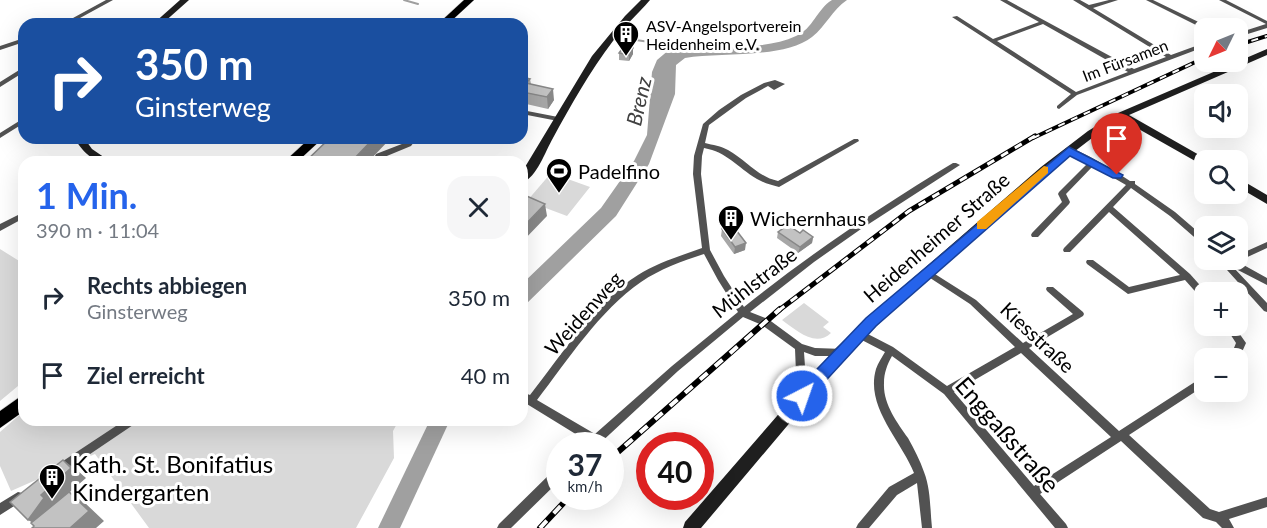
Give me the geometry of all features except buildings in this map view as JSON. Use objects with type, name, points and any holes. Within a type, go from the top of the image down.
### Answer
[{"type":"main road","points":[[450,18],[469,0]]},
{"type":"main road","points":[[297,156],[310,144]]},
{"type":"main road","points":[[0,421],[18,406]]},
{"type":"street","points":[[79,18],[110,0]]},
{"type":"street","points":[[164,18],[185,0]]},
{"type":"street","points":[[528,172],[558,119],[615,33],[646,0]]},
{"type":"street","points":[[1003,0],[1132,71]]},
{"type":"street","points":[[1076,0],[1170,57]]},
{"type":"street","points":[[1089,8],[1115,0]]},
{"type":"street","points":[[1149,0],[1194,21]]},
{"type":"street","points":[[1222,0],[1267,25]]},
{"type":"street","points":[[955,17],[1075,94]]},
{"type":"street","points":[[993,41],[1042,23]]},
{"type":"street","points":[[1248,32],[1267,25]]},
{"type":"street","points":[[0,48],[18,42]]},
{"type":"street","name":"Im Fürsamen","points":[[1059,107],[1075,94],[1194,49]]},
{"type":"street","name":"Heidenheimer Straße","points":[[691,528],[802,396],[859,334],[927,272],[1069,150],[1121,116],[1267,52]]},
{"type":"street","points":[[0,85],[18,73]]},
{"type":"street","points":[[772,82],[733,103],[706,124],[698,156],[697,174],[706,250],[743,313],[765,322],[799,347],[815,352],[841,352]]},
{"type":"street","points":[[528,112],[558,119]]},
{"type":"street","points":[[1121,116],[1194,157]]},
{"type":"street","points":[[0,136],[18,124]]},
{"type":"street","points":[[702,145],[719,146],[765,180],[779,184],[856,141]]},
{"type":"street","points":[[83,144],[88,151],[96,156]]},
{"type":"street","points":[[379,156],[410,144]]},
{"type":"street","points":[[1069,150],[1132,183],[1194,232]]},
{"type":"street","points":[[1035,235],[1066,202],[1062,194],[1093,162]]},
{"type":"street","name":"Mühlstraße","points":[[605,432],[743,313],[825,249],[897,199],[956,165]]},
{"type":"street","points":[[1067,250],[1132,183]]},
{"type":"street","points":[[1248,188],[1267,200]]},
{"type":"street","points":[[1108,207],[1194,284]]},
{"type":"street","points":[[0,228],[18,218]]},
{"type":"street","points":[[1248,253],[1267,245]]},
{"type":"street","name":"Weidenweg","points":[[528,396],[630,285],[662,265],[706,250]]},
{"type":"street","points":[[1089,262],[1128,291],[1187,276]]},
{"type":"street","points":[[1238,270],[1267,309]]},
{"type":"street","points":[[1246,270],[1267,282]]},
{"type":"street","name":"Kiesstraße","points":[[927,272],[973,302],[1207,514],[1219,517],[1229,528]]},
{"type":"street","points":[[946,391],[1080,314],[1050,289]]},
{"type":"street","name":"Enggaßstraße","points":[[859,334],[890,350],[946,391],[1062,528]]},
{"type":"street","points":[[799,347],[802,396]]},
{"type":"street","points":[[890,350],[882,361],[877,377],[880,399],[920,475],[927,528]]},
{"type":"street","points":[[1033,493],[1194,388]]},
{"type":"street","points":[[528,399],[576,432]]},
{"type":"street","points":[[46,478],[124,426]]},
{"type":"street","points":[[862,528],[893,491],[920,475]]},
{"type":"street","points":[[503,528],[546,486]]},
{"type":"street","points":[[0,510],[28,490]]},
{"type":"street","points":[[1219,517],[1267,502]]},
{"type":"shaded area","points":[[832,0],[847,0],[837,8],[817,33],[800,44],[769,52],[685,58],[676,65],[675,94],[649,164],[616,216],[528,302],[528,278],[601,208],[634,161],[647,135],[652,72],[657,60],[676,44],[739,47],[786,40],[807,29]]},
{"type":"shaded area","name":"Padelfino","points":[[551,173],[590,187],[567,216],[528,200]]},
{"type":"shaded area","points":[[0,249],[18,260],[18,386],[0,401]]},
{"type":"shaded area","points":[[804,303],[829,322],[823,327],[831,333],[819,339],[812,338],[782,320]]},
{"type":"shaded area","points":[[18,416],[18,426],[396,426],[393,431],[394,458],[356,528],[149,528],[95,454],[11,491],[0,466],[0,432]]},
{"type":"waterway","points":[[404,0],[418,4]]},
{"type":"waterway","points":[[629,39],[677,46]]},
{"type":"waterway","name":"Brenz","points":[[389,528],[437,426]]},
{"type":"railway","points":[[1248,42],[1267,36]]},
{"type":"railway","points":[[1033,138],[1194,63]]},
{"type":"railway","points":[[778,311],[909,211],[1035,136]]},
{"type":"railway","points":[[624,447],[780,309]]},
{"type":"railway","points":[[540,528],[557,510]]},
{"type":"slow traffic","points":[[982,226],[1044,170]]},
{"type":"place","name":"ASV-Angelsportverein Heidenheim e.V.","points":[[626,57]]},
{"type":"place","name":"Padelfino","points":[[559,194]]},
{"type":"place","name":"Wichernhaus","points":[[731,241]]},
{"type":"place","name":"Kath. St. Bonifatius Kindergarten","points":[[52,500]]},
{"type":"route","points":[[802,396],[871,322],[1069,150],[1117,175]]}]
